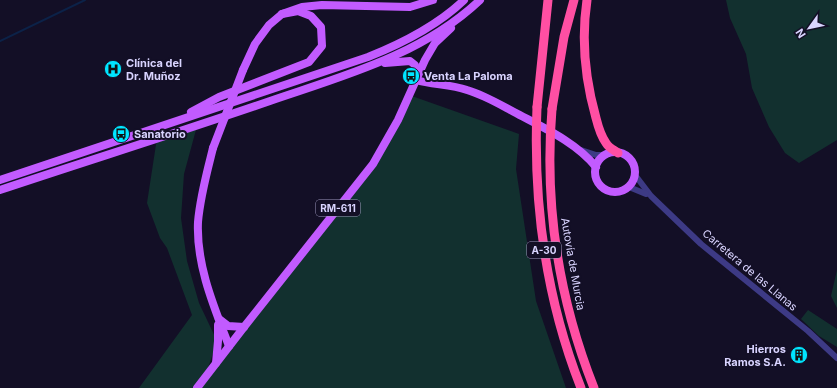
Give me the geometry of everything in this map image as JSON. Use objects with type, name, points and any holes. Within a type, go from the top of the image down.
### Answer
[{"type":"highway","name":"A-30","points":[[548,0],[537,107],[536,175],[544,250],[559,319],[581,388]]},
{"type":"highway","name":"Autovía de Murcia","points":[[574,0],[563,44],[552,108],[549,172],[551,212],[556,249],[570,316],[594,388]]},
{"type":"highway","points":[[587,0],[584,46],[589,90],[602,136],[606,144],[618,153]]},
{"type":"main road","points":[[229,346],[208,288],[200,255],[198,223],[206,176],[213,148],[243,70],[255,44],[269,25],[282,14],[302,6],[410,7],[434,0]]},
{"type":"main road","points":[[0,180],[368,57],[396,46],[425,30],[457,7],[464,0]]},
{"type":"main road","points":[[0,190],[196,126],[380,63],[422,43],[477,2]]},
{"type":"main road","name":"RM-611","points":[[197,388],[373,164],[398,120],[425,60],[435,43],[477,2]]},
{"type":"main road","points":[[167,124],[182,118],[219,97],[309,62],[322,46],[321,27],[311,16],[298,11],[282,14]]},
{"type":"main road","points":[[380,63],[410,60],[415,65],[416,80],[425,83],[453,86],[479,94],[541,126],[579,150],[596,166]]},
{"type":"main road","points":[[618,153],[628,157],[631,160],[634,165],[635,175],[629,187],[621,192],[612,192],[603,188],[597,181],[595,176],[596,166],[605,155],[618,153]]},
{"type":"main road","points":[[218,318],[228,326],[244,327]]},
{"type":"main road","points":[[216,363],[218,318]]},
{"type":"street","points":[[579,150],[596,155],[605,155]]},
{"type":"street","name":"Carretera de las Llanas","points":[[635,175],[650,196],[701,244],[808,331],[837,358]]},
{"type":"street","name":"Carretera de las Llanas","points":[[629,187],[650,196]]},
{"type":"green space","points":[[726,0],[837,0],[837,140],[799,163],[785,153],[769,127],[752,88],[746,54],[730,18]]},
{"type":"green space","points":[[409,95],[519,134],[516,169],[536,301],[566,388],[197,388],[373,164]]},
{"type":"green space","points":[[197,126],[184,174],[181,218],[187,261],[199,303],[217,341],[208,368],[192,388],[139,388],[192,315],[167,248],[160,238],[147,203],[157,138]]},
{"type":"green space","points":[[837,270],[837,308],[831,296]]},
{"type":"green space","points":[[808,310],[837,329],[837,347],[819,336],[801,319]]},
{"type":"waterway","points":[[0,41],[85,0]]},
{"type":"place","name":"Clínica del Dr. Muñoz","points":[[113,69]]},
{"type":"place","name":"Venta La Paloma","points":[[411,76]]},
{"type":"place","name":"Sanatorio","points":[[121,134]]},
{"type":"place","name":"Hierros Ramos S.A.","points":[[799,355]]}]
